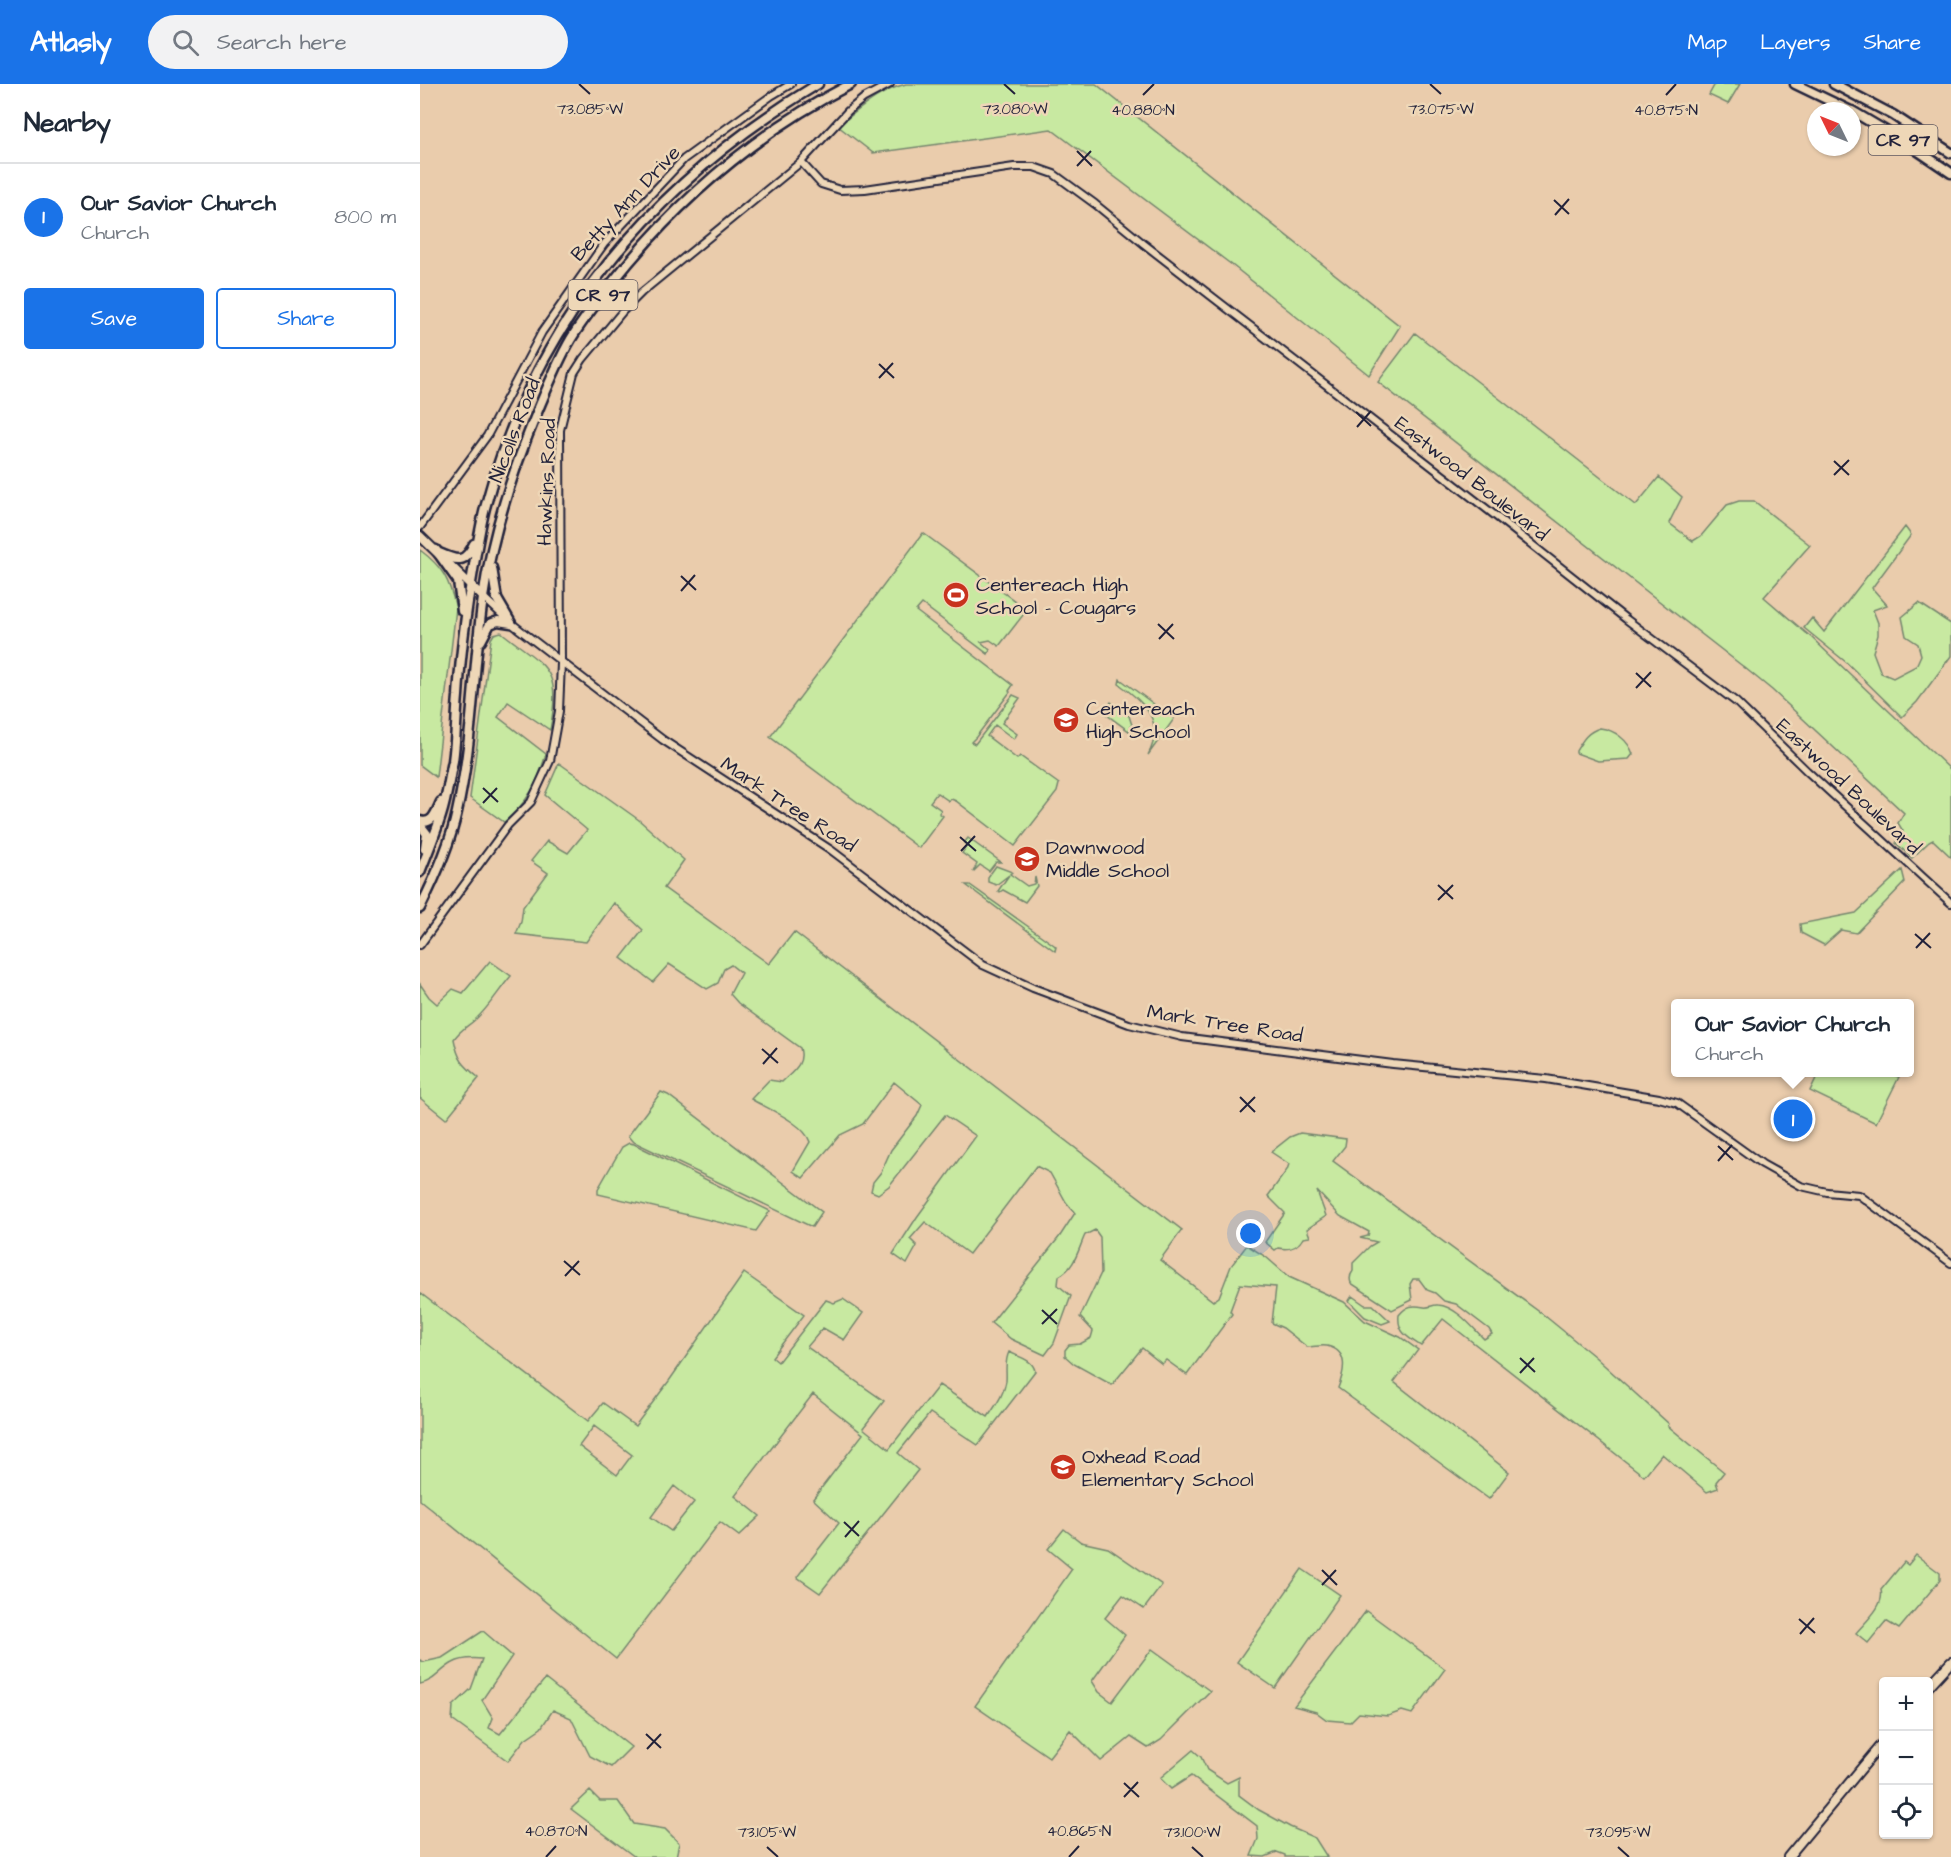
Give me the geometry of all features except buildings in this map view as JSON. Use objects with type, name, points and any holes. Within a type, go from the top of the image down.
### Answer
[{"type":"highway","name":"Nicolls Road","points":[[420,872],[442,814],[453,759],[462,641],[480,533],[492,483],[513,428],[547,353],[601,273],[638,226],[701,166],[780,107],[818,84]]},
{"type":"highway","name":"Nicolls Road","points":[[420,908],[433,882],[457,815],[465,771],[483,597],[500,519],[524,443],[571,339],[649,238],[722,169],[758,141],[803,111],[851,84]]},
{"type":"highway","name":"CR 97","points":[[1795,84],[1833,102]]},
{"type":"highway","name":"CR 97","points":[[1834,84],[1893,116],[1951,153]]},
{"type":"highway","name":"CR 97","points":[[1861,116],[1951,173]]},
{"type":"highway","points":[[483,597],[477,573],[492,483]]},
{"type":"highway","points":[[437,551],[455,560],[464,558],[471,551],[480,533]]},
{"type":"highway","points":[[493,550],[494,589],[511,623]]},
{"type":"highway","points":[[437,551],[458,581],[463,601],[462,641]]},
{"type":"highway","points":[[478,650],[489,624],[498,621],[511,623]]},
{"type":"highway","points":[[424,861],[427,834],[420,823],[432,820],[446,794]]},
{"type":"main road","name":"Mark Tree Road","points":[[420,536],[483,597]]},
{"type":"main road","points":[[1933,1682],[1951,1662]]},
{"type":"main road","points":[[1788,1857],[1879,1747]]},
{"type":"street","name":"Betty Ann Drive","points":[[420,527],[487,436],[542,332],[604,244],[684,159],[755,107],[791,84]]},
{"type":"street","name":"Hawkins Road","points":[[420,945],[508,825],[531,802],[550,761],[556,734],[561,663],[560,430],[574,374],[583,359],[642,292],[801,162],[848,111],[864,98],[890,84]]},
{"type":"street","name":"Eastwood Boulevard","points":[[801,162],[821,184],[840,190],[1014,167],[1034,166],[1054,174],[1736,702],[1806,771],[1951,903]]},
{"type":"street","name":"Mark Tree Road","points":[[483,597],[561,663],[671,746],[840,857],[959,949],[983,965],[1032,988],[1129,1024],[1182,1037],[1383,1063],[1519,1076],[1659,1098],[1677,1103],[1762,1164],[1801,1186],[1859,1196],[1951,1263]]},
{"type":"green space","points":[[906,84],[1096,84],[1400,326],[1369,375],[1232,265],[1051,129],[873,153],[838,126],[878,96]]},
{"type":"green space","points":[[1715,84],[1740,84],[1728,104],[1709,95]]},
{"type":"green space","points":[[1415,333],[1636,505],[1659,477],[1682,497],[1669,523],[1693,541],[1701,536],[1727,505],[1739,501],[1754,501],[1810,545],[1764,597],[1812,638],[1951,770],[1951,857],[1933,840],[1912,858],[1896,843],[1903,831],[1898,823],[1904,813],[1772,690],[1378,382]]},
{"type":"green space","points":[[1905,527],[1911,535],[1872,588],[1887,605],[1873,610],[1878,623],[1878,635],[1873,652],[1881,673],[1893,678],[1916,666],[1921,655],[1918,644],[1906,636],[1902,617],[1919,603],[1951,624],[1951,656],[1917,702],[1902,717],[1847,663],[1804,628],[1812,618],[1824,632]]},
{"type":"green space","points":[[923,533],[1027,610],[999,646],[990,640],[981,642],[990,650],[988,654],[922,604],[916,611],[1013,685],[971,742],[975,744],[1013,695],[1020,698],[1002,723],[1017,734],[1014,739],[995,725],[987,736],[1017,759],[1020,756],[1059,784],[1057,792],[1015,846],[956,801],[951,799],[949,801],[937,793],[930,802],[941,810],[939,813],[943,816],[919,848],[770,737]]},
{"type":"green space","points":[[420,550],[435,563],[444,575],[456,608],[436,777],[420,765]]},
{"type":"green space","points":[[501,632],[547,670],[552,680],[554,693],[550,730],[508,702],[498,717],[546,754],[531,791],[520,807],[504,822],[470,798],[491,639],[494,634]]},
{"type":"green space","points":[[1120,679],[1174,719],[1148,755],[1155,733],[1150,714],[1137,698],[1119,684]]},
{"type":"green space","points":[[1111,702],[1129,716],[1132,725],[1129,731],[1103,712]]},
{"type":"green space","points":[[1600,728],[1611,731],[1624,740],[1633,754],[1629,759],[1598,761],[1576,753],[1586,737]]},
{"type":"green space","points":[[559,763],[639,820],[684,860],[664,888],[769,964],[794,932],[1182,1230],[1160,1260],[1213,1301],[1219,1297],[1231,1266],[1247,1245],[1266,1257],[1289,1277],[1344,1302],[1365,1321],[1400,1337],[1418,1350],[1394,1382],[1509,1472],[1489,1499],[1338,1388],[1343,1369],[1339,1353],[1327,1346],[1307,1347],[1283,1328],[1272,1323],[1276,1287],[1240,1284],[1230,1311],[1232,1314],[1187,1375],[1166,1360],[1162,1364],[1142,1348],[1112,1385],[1074,1364],[1065,1356],[1065,1350],[1069,1345],[1080,1344],[1091,1338],[1093,1331],[1080,1317],[1101,1273],[1100,1237],[1095,1230],[1085,1235],[1069,1268],[1059,1276],[1058,1285],[1071,1296],[1054,1343],[1045,1355],[1011,1339],[991,1323],[1060,1236],[1075,1213],[1066,1202],[1050,1173],[1036,1166],[969,1254],[925,1222],[910,1239],[917,1246],[907,1264],[893,1254],[976,1136],[945,1115],[889,1186],[878,1194],[871,1191],[873,1182],[881,1172],[891,1150],[917,1116],[922,1105],[894,1082],[863,1124],[840,1135],[803,1178],[793,1171],[810,1142],[806,1135],[793,1123],[751,1099],[769,1080],[782,1082],[794,1071],[801,1059],[800,1048],[738,1003],[730,994],[741,973],[731,965],[724,969],[718,983],[707,989],[669,964],[653,982],[621,958],[643,930],[614,903],[586,942],[516,934],[521,922],[523,907],[548,873],[531,861],[547,841],[568,853],[587,830],[545,795]]},
{"type":"green space","points":[[968,838],[1001,862],[996,862],[989,871],[980,865],[973,872],[977,864],[962,853],[967,846],[964,843]]},
{"type":"green space","points":[[996,866],[1012,872],[1010,874],[1027,886],[1034,884],[1035,877],[1037,886],[1025,902],[1003,890],[998,891],[1009,875],[996,885],[988,882],[988,877]]},
{"type":"green space","points":[[1902,870],[1905,882],[1856,933],[1841,930],[1824,945],[1801,933],[1800,924],[1856,913]]},
{"type":"green space","points":[[966,885],[970,885],[1054,945],[1055,951]]},
{"type":"green space","points":[[490,961],[511,976],[481,1014],[454,1039],[462,1062],[479,1078],[446,1119],[420,1098],[420,984],[437,1004],[453,989],[463,993]]},
{"type":"green space","points":[[1817,1077],[1899,1077],[1876,1123],[1810,1091]]},
{"type":"green space","points":[[661,1092],[822,1212],[812,1227],[632,1141],[628,1136]]},
{"type":"green space","points":[[1300,1133],[1346,1139],[1345,1146],[1333,1161],[1545,1316],[1594,1356],[1669,1424],[1668,1426],[1724,1472],[1716,1482],[1718,1488],[1707,1492],[1662,1454],[1644,1476],[1443,1319],[1421,1346],[1412,1340],[1404,1334],[1400,1326],[1399,1315],[1405,1309],[1413,1306],[1445,1306],[1464,1318],[1484,1339],[1492,1334],[1489,1329],[1456,1304],[1444,1301],[1435,1293],[1427,1290],[1419,1279],[1413,1279],[1410,1284],[1412,1300],[1392,1310],[1351,1283],[1353,1263],[1377,1242],[1360,1238],[1368,1236],[1369,1232],[1340,1216],[1317,1191],[1326,1216],[1307,1229],[1310,1237],[1303,1238],[1295,1247],[1289,1249],[1275,1250],[1265,1242],[1285,1213],[1268,1196],[1289,1164],[1271,1152],[1290,1137]]},
{"type":"green space","points":[[629,1143],[770,1211],[756,1231],[598,1194],[598,1189],[622,1147]]},
{"type":"green space","points":[[744,1273],[804,1315],[772,1357],[778,1362],[826,1300],[834,1303],[843,1299],[863,1313],[844,1340],[823,1328],[807,1347],[884,1401],[863,1428],[889,1449],[939,1385],[988,1417],[1005,1386],[1009,1352],[1029,1361],[1035,1371],[978,1445],[930,1413],[898,1453],[918,1470],[820,1593],[797,1577],[839,1523],[813,1499],[863,1434],[813,1394],[735,1496],[760,1516],[739,1536],[720,1522],[616,1659],[420,1500],[420,1293],[588,1421],[603,1403],[635,1426]],"holes":[[[594,1426],[632,1455],[617,1475],[579,1446]],[[674,1486],[694,1502],[671,1531],[651,1517]]]},
{"type":"green space","points":[[1352,1296],[1365,1305],[1373,1305],[1390,1321],[1382,1324],[1365,1317],[1349,1301]]},
{"type":"green space","points":[[1064,1529],[1081,1542],[1108,1548],[1162,1585],[1144,1609],[1123,1595],[1105,1618],[1125,1635],[1092,1681],[1099,1692],[1112,1702],[1152,1649],[1210,1691],[1161,1740],[1148,1748],[1131,1737],[1101,1761],[1070,1730],[1049,1757],[975,1706],[1072,1569],[1048,1549]]},
{"type":"green space","points":[[1916,1555],[1940,1573],[1940,1580],[1899,1629],[1886,1621],[1868,1643],[1856,1633],[1877,1608],[1881,1590],[1904,1562],[1908,1565]]},
{"type":"green space","points":[[1302,1569],[1340,1595],[1275,1688],[1237,1662]]},
{"type":"green space","points":[[1366,1611],[1445,1669],[1412,1714],[1402,1711],[1388,1716],[1359,1713],[1350,1722],[1327,1720],[1316,1712],[1294,1706]]},
{"type":"green space","points":[[483,1631],[512,1656],[482,1700],[493,1718],[489,1728],[500,1734],[545,1679],[631,1747],[611,1767],[590,1756],[571,1718],[553,1710],[541,1728],[525,1739],[508,1761],[452,1720],[453,1706],[471,1689],[482,1659],[456,1661],[429,1681],[420,1684],[420,1660],[424,1662],[442,1658]]},
{"type":"green space","points":[[1193,1750],[1201,1757],[1207,1770],[1227,1783],[1239,1777],[1239,1795],[1259,1810],[1315,1838],[1327,1857],[1285,1857],[1277,1852],[1265,1857],[1251,1856],[1258,1839],[1257,1826],[1191,1776],[1171,1789],[1160,1778]]},
{"type":"green space","points":[[590,1791],[600,1801],[618,1801],[634,1824],[665,1829],[679,1843],[676,1857],[635,1857],[571,1809]]},
{"type":"place","name":"Centereach High School - Cougars","points":[[956,595]]},
{"type":"place","name":"Centereach High School","points":[[1066,720]]},
{"type":"place","name":"Dawnwood Middle School","points":[[1027,859]]},
{"type":"place","name":"Our Savior Church","points":[[1793,1119]]},
{"type":"place","name":"Oxhead Road Elementary School","points":[[1063,1467]]}]
